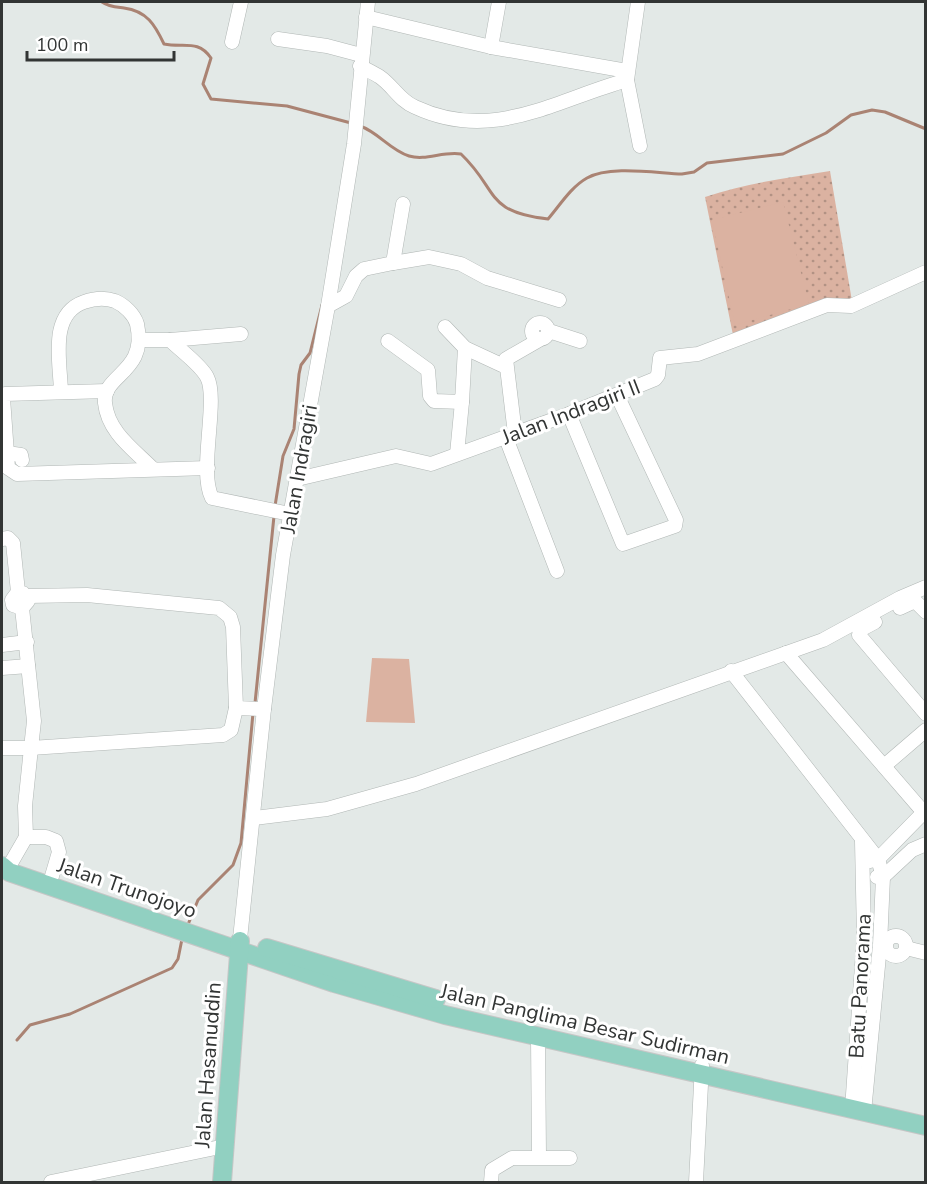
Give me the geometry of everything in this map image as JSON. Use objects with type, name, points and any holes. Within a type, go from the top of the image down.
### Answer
[{"type":"main road","name":"Jalan Trunojoyo","points":[[5,864],[52,876],[240,945]]},
{"type":"main road","name":"Jalan Trunojoyo","points":[[5,864],[9,872],[189,927]]},
{"type":"main road","name":"Jalan Panglima Besar Sudirman","points":[[240,945],[422,1008],[538,1036],[858,1105],[926,1126]]},
{"type":"main road","name":"Jalan Panglima Besar Sudirman","points":[[240,945],[662,1061]]},
{"type":"main road","name":"Jalan Hasanuddin","points":[[222,1182],[240,945]]},
{"type":"main road","name":"Jalan Panglima Besar Sudirman","points":[[858,1105],[926,1114]]},
{"type":"street","points":[[232,42],[241,2]]},
{"type":"street","name":"Jalan Indragiri","points":[[240,945],[254,818],[261,710],[280,512],[297,479],[328,306],[354,144],[368,2]]},
{"type":"street","points":[[490,47],[499,2]]},
{"type":"street","points":[[638,2],[627,75],[640,146]]},
{"type":"street","points":[[366,17],[490,47],[627,75]]},
{"type":"street","points":[[278,39],[327,46],[361,60],[412,106],[438,116],[478,123],[531,113],[627,75]]},
{"type":"street","points":[[393,263],[403,204]]},
{"type":"street","points":[[328,306],[346,296],[356,276],[364,268],[429,257],[461,264],[488,278],[559,300]]},
{"type":"street","name":"Jalan Indragiri II","points":[[297,479],[389,457],[402,456],[428,465],[617,395],[656,377],[660,358],[698,354],[827,305],[851,306],[926,272]]},
{"type":"street","points":[[61,391],[60,327],[67,312],[74,306],[95,298],[118,302],[136,319],[140,340],[134,361],[107,391],[105,404],[112,428],[152,468]]},
{"type":"street","points":[[445,327],[465,348],[506,367]]},
{"type":"street","points":[[140,340],[241,334]]},
{"type":"street","points":[[557,571],[510,436],[506,367],[510,355],[544,335],[580,341]]},
{"type":"street","points":[[170,340],[208,380],[208,468],[212,498],[280,512]]},
{"type":"street","points":[[388,341],[428,370],[431,399],[462,402]]},
{"type":"street","points":[[457,454],[465,348]]},
{"type":"street","points":[[107,391],[5,394],[3,398],[8,468],[17,474],[208,468]]},
{"type":"street","points":[[569,414],[622,544],[675,526],[676,520],[617,395]]},
{"type":"street","points":[[7,453],[21,455],[22,460]]},
{"type":"street","points":[[2,539],[8,538],[13,543],[16,597],[27,642],[34,721],[25,806],[33,832]]},
{"type":"street","points":[[254,818],[327,809],[416,784],[823,640],[900,598],[926,588]]},
{"type":"street","points":[[2,748],[223,735],[231,730],[237,708],[233,627],[224,610],[87,595],[16,597]]},
{"type":"street","points":[[926,612],[914,601],[858,632],[926,714]]},
{"type":"street","points":[[2,645],[27,642]]},
{"type":"street","points":[[786,653],[921,810],[878,858],[863,862]]},
{"type":"street","points":[[2,668],[28,666]]},
{"type":"street","points":[[731,671],[862,841],[878,858]]},
{"type":"street","points":[[237,708],[261,710]]},
{"type":"street","points":[[884,766],[926,730]]},
{"type":"street","points":[[5,864],[33,832]]},
{"type":"street","points":[[33,832],[52,838],[58,846],[57,861],[52,876]]},
{"type":"street","name":"Batu Panorama","points":[[858,1105],[864,944],[862,841]]},
{"type":"street","points":[[864,878],[883,878],[912,850],[925,845]]},
{"type":"street","name":"Batu Panorama","points":[[858,1105],[883,949],[883,878],[878,858]]},
{"type":"street","points":[[864,944],[898,956],[906,948],[926,953]]},
{"type":"street","points":[[538,1036],[539,1156]]},
{"type":"street","points":[[696,1182],[702,1070]]},
{"type":"street","points":[[51,1182],[225,1146]]},
{"type":"street","points":[[491,1182],[492,1170],[512,1158],[539,1156],[570,1158]]},
{"type":"shaded area","points":[[830,171],[852,301],[733,335],[705,197],[751,184]]},
{"type":"shaded area","points":[[783,202],[809,304],[735,325],[712,220]]},
{"type":"shaded area","points":[[372,658],[409,659],[415,723],[366,722]]},
{"type":"waterway","points":[[102,2],[139,12],[153,25],[164,44],[196,46],[206,52],[211,58],[203,84],[211,99],[287,106],[351,123]]},
{"type":"waterway","points":[[360,126],[409,156],[461,154],[502,205],[527,216],[548,219],[576,186],[596,174],[620,171],[682,174],[694,172],[707,163],[783,154],[826,133],[851,115],[872,110],[885,112],[926,129]]},
{"type":"waterway","points":[[275,506],[283,456],[294,429],[301,365],[310,353],[322,305]]},
{"type":"waterway","points":[[255,703],[274,516]]},
{"type":"waterway","points":[[187,927],[198,900],[233,865],[241,843],[253,713]]},
{"type":"waterway","points":[[17,1040],[30,1025],[70,1014],[172,968],[178,959],[182,939]]}]
